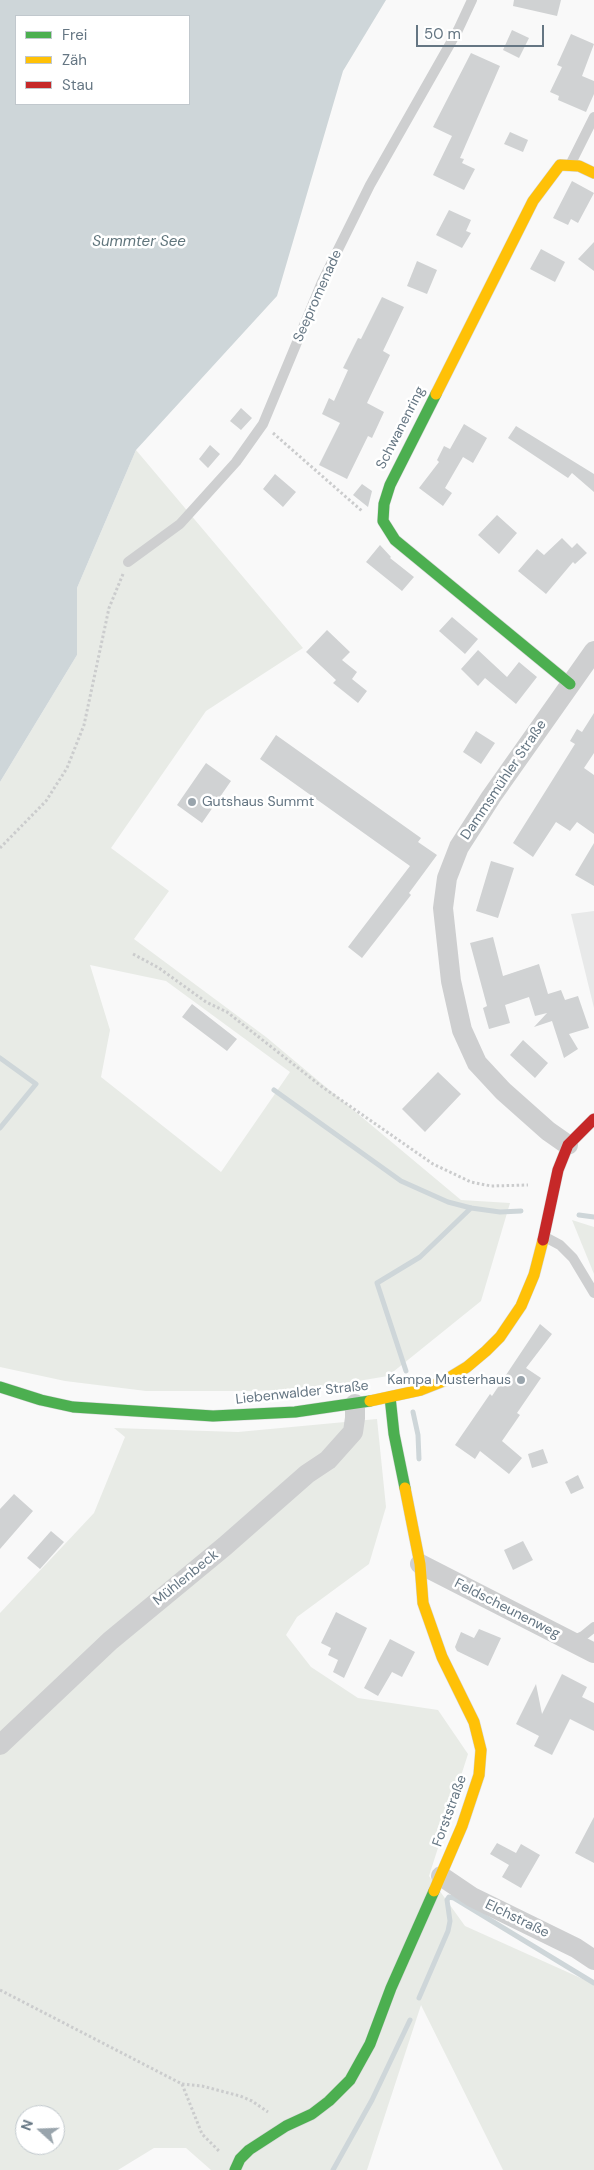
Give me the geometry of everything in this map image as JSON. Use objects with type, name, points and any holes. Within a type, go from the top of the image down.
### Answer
[{"type":"street","points":[[571,164],[594,173]]},
{"type":"street","name":"Schwanenring","points":[[383,521],[384,504],[390,485],[532,201],[560,165],[571,164]]},
{"type":"street","points":[[383,521],[395,540],[570,684]]},
{"type":"street","name":"Dammsmühler Straße","points":[[568,1145],[546,1129],[503,1091],[477,1063],[462,1030],[451,981],[443,908],[447,878],[459,847],[491,797],[594,652]]},
{"type":"street","name":"Liebenwalder Straße","points":[[0,1387],[41,1400],[73,1407],[180,1416],[254,1415],[355,1404],[420,1390],[444,1381],[467,1367],[500,1337],[524,1298],[534,1275],[555,1179],[568,1145],[594,1119]]},
{"type":"street","name":"Forststraße","points":[[238,2165],[249,2150],[286,2126],[312,2114],[329,2101],[350,2080],[370,2044],[391,1988],[462,1826],[479,1775],[482,1750],[474,1722],[432,1633],[423,1603],[420,1564],[394,1434],[390,1397]]},
{"type":"street","name":"Mühlenbeck","points":[[0,1745],[110,1641],[225,1546],[307,1474],[328,1460],[353,1432],[356,1418],[355,1404]]},
{"type":"street","name":"Feldscheunenweg","points":[[420,1564],[594,1653]]},
{"type":"street","name":"Elchstraße","points":[[441,1876],[472,1897],[576,1948],[594,1960]]},
{"type":"lane","name":"Seepromenade","points":[[128,562],[180,524],[236,462],[263,424],[322,282],[370,185],[458,30],[472,0]]},
{"type":"lane","points":[[571,164],[594,117]]},
{"type":"lane","points":[[544,1236],[560,1245],[573,1258],[594,1293]]},
{"type":"lane","points":[[570,1642],[583,1636],[594,1627]]},
{"type":"path","points":[[263,424],[368,516],[383,521]]},
{"type":"path","points":[[0,848],[46,801],[67,768],[84,725],[109,608],[128,562]]},
{"type":"path","points":[[133,954],[159,968],[206,1002],[226,1012],[321,1086],[433,1164],[462,1179],[491,1186],[528,1185]]},
{"type":"path","points":[[0,1990],[182,2084],[202,2086],[252,2101],[286,2126]]},
{"type":"path","points":[[182,2084],[202,2134],[224,2156],[238,2165]]},
{"type":"shaded area","points":[[136,450],[303,648],[206,711],[111,848],[169,891],[134,939],[266,1037],[461,1200],[510,1203],[481,1301],[388,1376],[316,1388],[255,1391],[146,1391],[65,1381],[0,1367],[0,782],[77,655],[77,588]],"holes":[[[90,965],[166,981],[290,1072],[221,1172],[101,1077],[110,1030]]]},
{"type":"shaded area","points":[[594,911],[594,1008],[571,914]]},
{"type":"shaded area","points":[[572,1220],[594,1227],[594,1274]]},
{"type":"shaded area","points":[[377,1419],[386,1507],[369,1564],[297,1617],[286,1635],[311,1667],[358,1698],[438,1710],[468,1754],[429,1876],[465,1926],[594,1984],[594,2170],[503,2170],[421,2005],[367,2170],[211,2170],[186,2148],[154,2148],[118,2170],[0,2170],[0,1613],[94,1513],[125,1437],[114,1428],[238,1432]]},
{"type":"water","name":"Summter See","points":[[0,0],[386,0],[343,71],[277,296],[136,450],[77,588],[77,655],[0,782]]},
{"type":"building","points":[[514,0],[561,0],[557,16],[513,6]]},
{"type":"building","points":[[512,30],[529,38],[519,58],[503,50]]},
{"type":"building","points":[[571,34],[594,44],[582,76],[594,81],[594,94],[586,112],[558,100],[559,96],[550,92],[562,67],[557,65]]},
{"type":"building","points":[[471,53],[500,66],[460,158],[464,159],[462,163],[475,169],[464,190],[433,175],[452,136],[433,127]]},
{"type":"building","points":[[510,132],[528,140],[523,152],[504,144]]},
{"type":"building","points":[[572,181],[594,193],[578,223],[571,219],[568,225],[553,218]]},
{"type":"building","points":[[449,210],[471,220],[466,231],[471,233],[462,248],[436,235]]},
{"type":"building","points":[[594,242],[594,271],[578,259]]},
{"type":"building","points":[[541,249],[565,262],[555,282],[530,269]]},
{"type":"building","points":[[417,261],[437,270],[427,294],[407,286]]},
{"type":"building","points":[[382,297],[404,307],[383,351],[390,355],[367,403],[384,412],[372,438],[368,436],[347,479],[319,465],[340,423],[322,414],[329,398],[334,401],[348,370],[343,368],[358,338],[361,339]]},
{"type":"building","points":[[241,408],[252,418],[241,430],[230,421]]},
{"type":"building","points":[[464,424],[487,438],[473,463],[463,457],[445,488],[452,493],[443,506],[419,488],[439,462],[437,460],[444,446],[450,449]]},
{"type":"building","points":[[516,426],[594,474],[594,492],[572,473],[568,478],[508,438]]},
{"type":"building","points":[[210,445],[220,454],[208,468],[199,459]]},
{"type":"building","points":[[275,474],[296,492],[283,507],[263,489]]},
{"type":"building","points":[[362,484],[372,491],[368,507],[353,495]]},
{"type":"building","points":[[497,515],[517,533],[499,554],[478,535]]},
{"type":"building","points":[[562,538],[572,548],[577,543],[587,553],[575,564],[573,562],[546,594],[518,571],[537,549],[544,555]]},
{"type":"building","points":[[380,545],[390,558],[414,577],[402,591],[366,562]]},
{"type":"building","points":[[452,617],[478,639],[465,654],[439,631]]},
{"type":"building","points":[[327,630],[350,652],[342,660],[357,672],[352,679],[367,691],[358,703],[333,683],[336,680],[306,652]]},
{"type":"building","points":[[478,650],[507,677],[519,662],[537,677],[516,704],[485,678],[478,686],[461,669]]},
{"type":"building","points":[[594,713],[594,753],[584,768],[594,775],[594,834],[577,822],[570,831],[556,822],[533,857],[513,843],[575,744],[570,741],[577,729],[582,732]]},
{"type":"building","points":[[476,731],[495,743],[481,764],[463,752]]},
{"type":"building","points":[[276,735],[421,838],[418,842],[437,855],[409,893],[411,895],[362,958],[348,947],[410,866],[260,759]]},
{"type":"building","points":[[206,763],[231,781],[202,823],[177,805]]},
{"type":"building","points":[[594,843],[594,886],[575,875]]},
{"type":"building","points":[[491,861],[514,868],[498,918],[476,911]]},
{"type":"building","points":[[493,937],[503,976],[539,964],[548,994],[561,990],[565,1000],[578,996],[589,1028],[569,1034],[578,1049],[564,1058],[552,1021],[534,1027],[547,1013],[535,1016],[529,997],[505,1005],[510,1023],[489,1029],[483,1008],[487,1006],[470,943]]},
{"type":"building","points":[[192,1004],[237,1039],[227,1051],[182,1017]]},
{"type":"building","points":[[523,1040],[548,1063],[535,1078],[510,1055]]},
{"type":"building","points":[[438,1072],[461,1094],[425,1132],[402,1109]]},
{"type":"building","points":[[540,1324],[552,1334],[526,1368],[541,1378],[517,1413],[520,1415],[502,1441],[522,1458],[509,1474],[480,1451],[475,1459],[455,1445],[490,1394],[492,1396]]},
{"type":"building","points":[[543,1449],[548,1463],[532,1468],[528,1454]]},
{"type":"building","points":[[578,1475],[584,1488],[571,1494],[565,1482]]},
{"type":"building","points":[[14,1494],[33,1511],[0,1549],[0,1509]]},
{"type":"building","points":[[51,1531],[64,1542],[40,1569],[27,1558]]},
{"type":"building","points":[[523,1541],[533,1560],[513,1570],[504,1550]]},
{"type":"building","points":[[336,1612],[367,1628],[344,1678],[333,1672],[338,1660],[328,1655],[331,1648],[321,1643]]},
{"type":"building","points":[[479,1629],[501,1638],[488,1666],[457,1651],[455,1647],[461,1632],[474,1638]]},
{"type":"building","points":[[390,1639],[415,1652],[402,1677],[392,1672],[378,1696],[364,1688]]},
{"type":"building","points":[[562,1674],[587,1687],[582,1697],[594,1703],[594,1731],[570,1719],[552,1755],[534,1746],[539,1736],[516,1724],[536,1684],[542,1714]]},
{"type":"building","points":[[594,1817],[594,1863],[575,1853]]},
{"type":"building","points":[[497,1843],[516,1853],[521,1844],[540,1855],[521,1888],[502,1877],[509,1865],[490,1854]]},
{"type":"waterway","points":[[0,1058],[36,1084],[0,1128]]},
{"type":"waterway","points":[[274,1090],[401,1181],[448,1202],[471,1208],[500,1212],[521,1211]]},
{"type":"waterway","points":[[406,1371],[377,1283],[420,1257],[471,1208]]},
{"type":"waterway","points":[[579,1215],[594,1217]]},
{"type":"waterway","points":[[413,1412],[418,1435],[419,1459]]},
{"type":"waterway","points":[[419,1998],[448,1931],[450,1921],[447,1900],[449,1897],[454,1898],[594,1983]]},
{"type":"waterway","points":[[333,2170],[372,2100],[410,2020]]},
{"type":"traffic: fast","points":[[436,394],[390,485],[384,504],[383,521],[395,540],[570,684]]},
{"type":"traffic: fast","points":[[0,1387],[41,1400],[73,1407],[213,1416],[295,1412],[370,1401]]},
{"type":"traffic: fast","points":[[390,1397],[394,1434],[405,1488]]},
{"type":"traffic: fast","points":[[235,2170],[240,2159],[249,2150],[286,2126],[312,2114],[329,2101],[350,2080],[370,2044],[391,1988],[434,1891]]},
{"type":"traffic: slow","points":[[436,394],[533,201],[560,165],[579,166],[594,173]]},
{"type":"traffic: slow","points":[[370,1401],[421,1390],[444,1381],[467,1367],[486,1351],[500,1337],[521,1306],[534,1275],[543,1240]]},
{"type":"traffic: slow","points":[[405,1488],[420,1564],[423,1603],[442,1657],[474,1722],[481,1750],[479,1775],[462,1826],[434,1891]]},
{"type":"traffic: jam","points":[[543,1240],[558,1170],[568,1145],[594,1119]]},
{"type":"place","name":"Gutshaus Summt","points":[[192,802]]},
{"type":"place","name":"Kampa Musterhaus","points":[[521,1380]]}]
